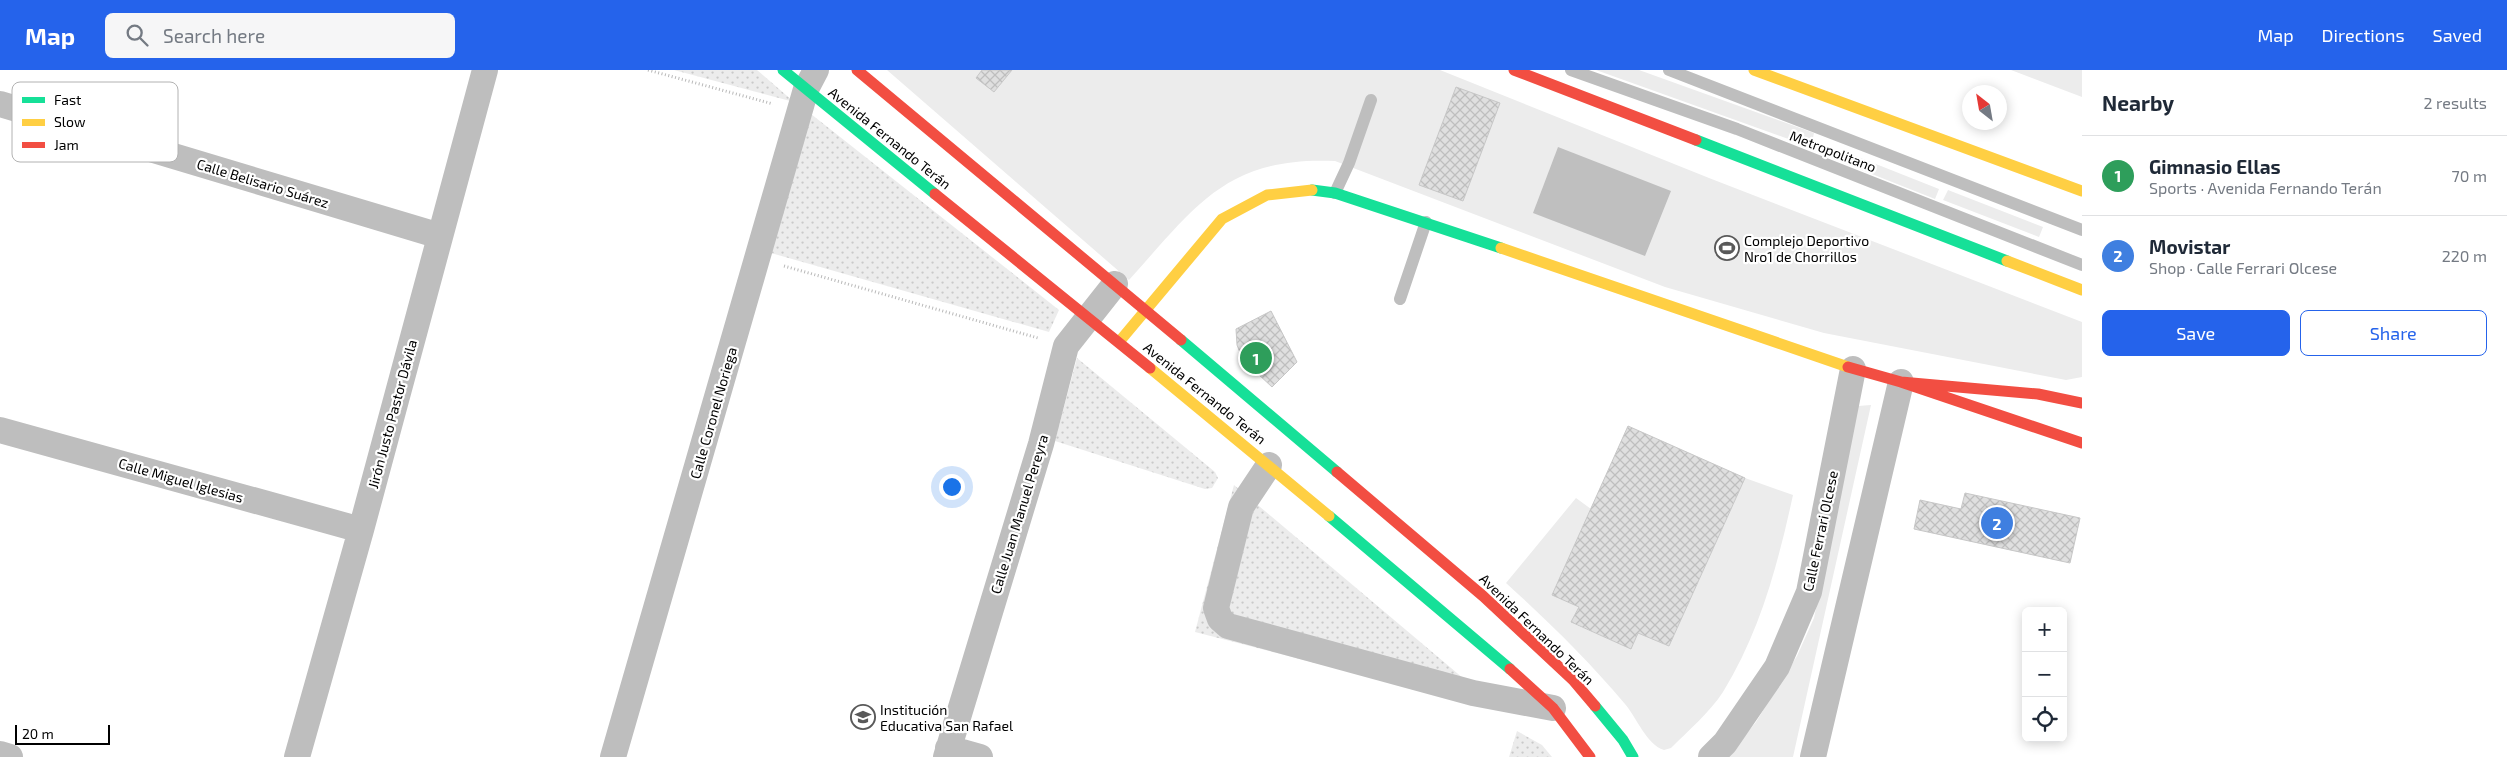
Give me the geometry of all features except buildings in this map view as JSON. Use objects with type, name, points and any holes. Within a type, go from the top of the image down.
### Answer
[{"type":"main road","name":"Avenida Fernando Terán","points":[[783,70],[1269,465],[1511,670],[1553,708],[1590,757]]},
{"type":"main road","name":"Avenida Fernando Terán","points":[[857,70],[1115,284],[1482,596],[1573,680],[1634,757]]},
{"type":"main road","points":[[1514,70],[2082,290]]},
{"type":"main road","points":[[1754,70],[2082,191]]},
{"type":"main road","points":[[1119,342],[1222,219],[1267,195],[1315,190],[1335,192],[1854,369],[1902,382],[2082,443]]},
{"type":"main road","points":[[1902,382],[2038,394],[2082,404]]},
{"type":"street","name":"Jirón Justo Pastor Dávila","points":[[297,757],[361,530],[485,70]]},
{"type":"street","name":"Calle Coronel Noriega","points":[[614,757],[807,90]]},
{"type":"street","name":"Calle Belisario Suárez","points":[[0,104],[12,108]]},
{"type":"street","name":"Calle Belisario Suárez","points":[[178,157],[440,236]]},
{"type":"street","name":"Calle Juan Manuel Pereyra","points":[[947,752],[1040,444],[1066,346],[1087,316],[1115,284]]},
{"type":"street","name":"Calle Ferrari Olcese","points":[[1711,757],[1724,743],[1777,667],[1809,592],[1854,369]]},
{"type":"street","points":[[1813,757],[1902,382]]},
{"type":"street","name":"Calle Miguel Iglesias","points":[[0,430],[361,530]]},
{"type":"street","points":[[1269,465],[1241,507],[1216,608],[1220,620],[1228,626],[1464,690],[1553,708]]},
{"type":"street","points":[[947,752],[980,757]]},
{"type":"street","points":[[0,754],[10,757]]},
{"type":"lane","name":"Metropolitano","points":[[1571,70],[1736,129],[2082,265]]},
{"type":"lane","name":"Metropolitano","points":[[1669,70],[2082,230]]},
{"type":"lane","points":[[1335,192],[1349,163],[1371,100]]},
{"type":"lane","points":[[1400,299],[1426,222]]},
{"type":"path","points":[[648,70],[807,90]]},
{"type":"path","points":[[757,259],[1066,346]]},
{"type":"shaded area","points":[[674,70],[757,70],[794,102]]},
{"type":"shaded area","name":"Complejo Deportivo Nro1 de Chorrillos","points":[[887,70],[1440,70],[1709,178],[2082,322],[2082,377],[2066,380],[1824,333],[1665,287],[1335,161],[1298,162],[1266,167],[1239,177],[1216,191],[1194,209],[1129,280]]},
{"type":"shaded area","points":[[1596,70],[1639,70],[1814,133],[1811,147]]},
{"type":"shaded area","points":[[2011,70],[2082,70],[2082,97]]},
{"type":"shaded area","points":[[811,114],[1059,310],[1049,332],[771,253]]},
{"type":"shaded area","points":[[1558,147],[1671,191],[1645,256],[1533,213]]},
{"type":"shaded area","points":[[1843,151],[1939,189],[1935,199],[1839,161]]},
{"type":"shaded area","points":[[1948,190],[2043,227],[2039,237],[1943,200]]},
{"type":"shaded area","points":[[1077,358],[1215,472],[1218,478],[1212,488],[1205,489],[1055,441]]},
{"type":"shaded area","points":[[1871,405],[1793,757],[1727,757],[1756,722],[1797,656],[1814,618],[1858,406]]},
{"type":"shaded area","points":[[1745,478],[1793,495],[1774,572],[1747,646],[1723,692],[1712,707],[1671,748],[1664,750],[1652,742],[1625,704],[1582,656],[1506,583],[1576,498],[1591,509],[1579,607],[1572,623],[1631,649],[1638,633],[1669,646]]},
{"type":"shaded area","points":[[1234,485],[1502,711],[1195,632]]},
{"type":"shaded area","points":[[1517,731],[1542,745],[1552,757],[1509,757]]},
{"type":"traffic: fast","points":[[783,70],[935,194]]},
{"type":"traffic: fast","points":[[1696,140],[2007,261]]},
{"type":"traffic: fast","points":[[1312,190],[1335,193],[1501,248]]},
{"type":"traffic: fast","points":[[1181,340],[1337,472]]},
{"type":"traffic: fast","points":[[1329,516],[1510,669]]},
{"type":"traffic: fast","points":[[1595,706],[1623,740],[1633,757]]},
{"type":"traffic: slow","points":[[1754,70],[2082,191]]},
{"type":"traffic: slow","points":[[1119,342],[1222,219],[1267,195],[1312,190]]},
{"type":"traffic: slow","points":[[1501,248],[1848,367]]},
{"type":"traffic: slow","points":[[2007,261],[2082,290]]},
{"type":"traffic: slow","points":[[1150,368],[1329,516]]},
{"type":"traffic: jam","points":[[857,70],[1181,340]]},
{"type":"traffic: jam","points":[[1514,70],[1696,140]]},
{"type":"traffic: jam","points":[[935,194],[1150,368]]},
{"type":"traffic: jam","points":[[1848,367],[1901,382],[2082,443]]},
{"type":"traffic: jam","points":[[1901,382],[2038,394],[2082,403]]},
{"type":"traffic: jam","points":[[1337,472],[1483,596],[1573,680],[1595,706]]},
{"type":"traffic: jam","points":[[1510,669],[1553,708],[1590,757]]},
{"type":"place","name":"Complejo Deportivo Nro1 de Chorrillos","points":[[1727,248]]},
{"type":"place","name":"Gimnasio Ellas","points":[[1256,358]]},
{"type":"place","name":"Movistar","points":[[1997,523]]},
{"type":"place","name":"Institución Educativa San Rafael","points":[[863,717]]}]
